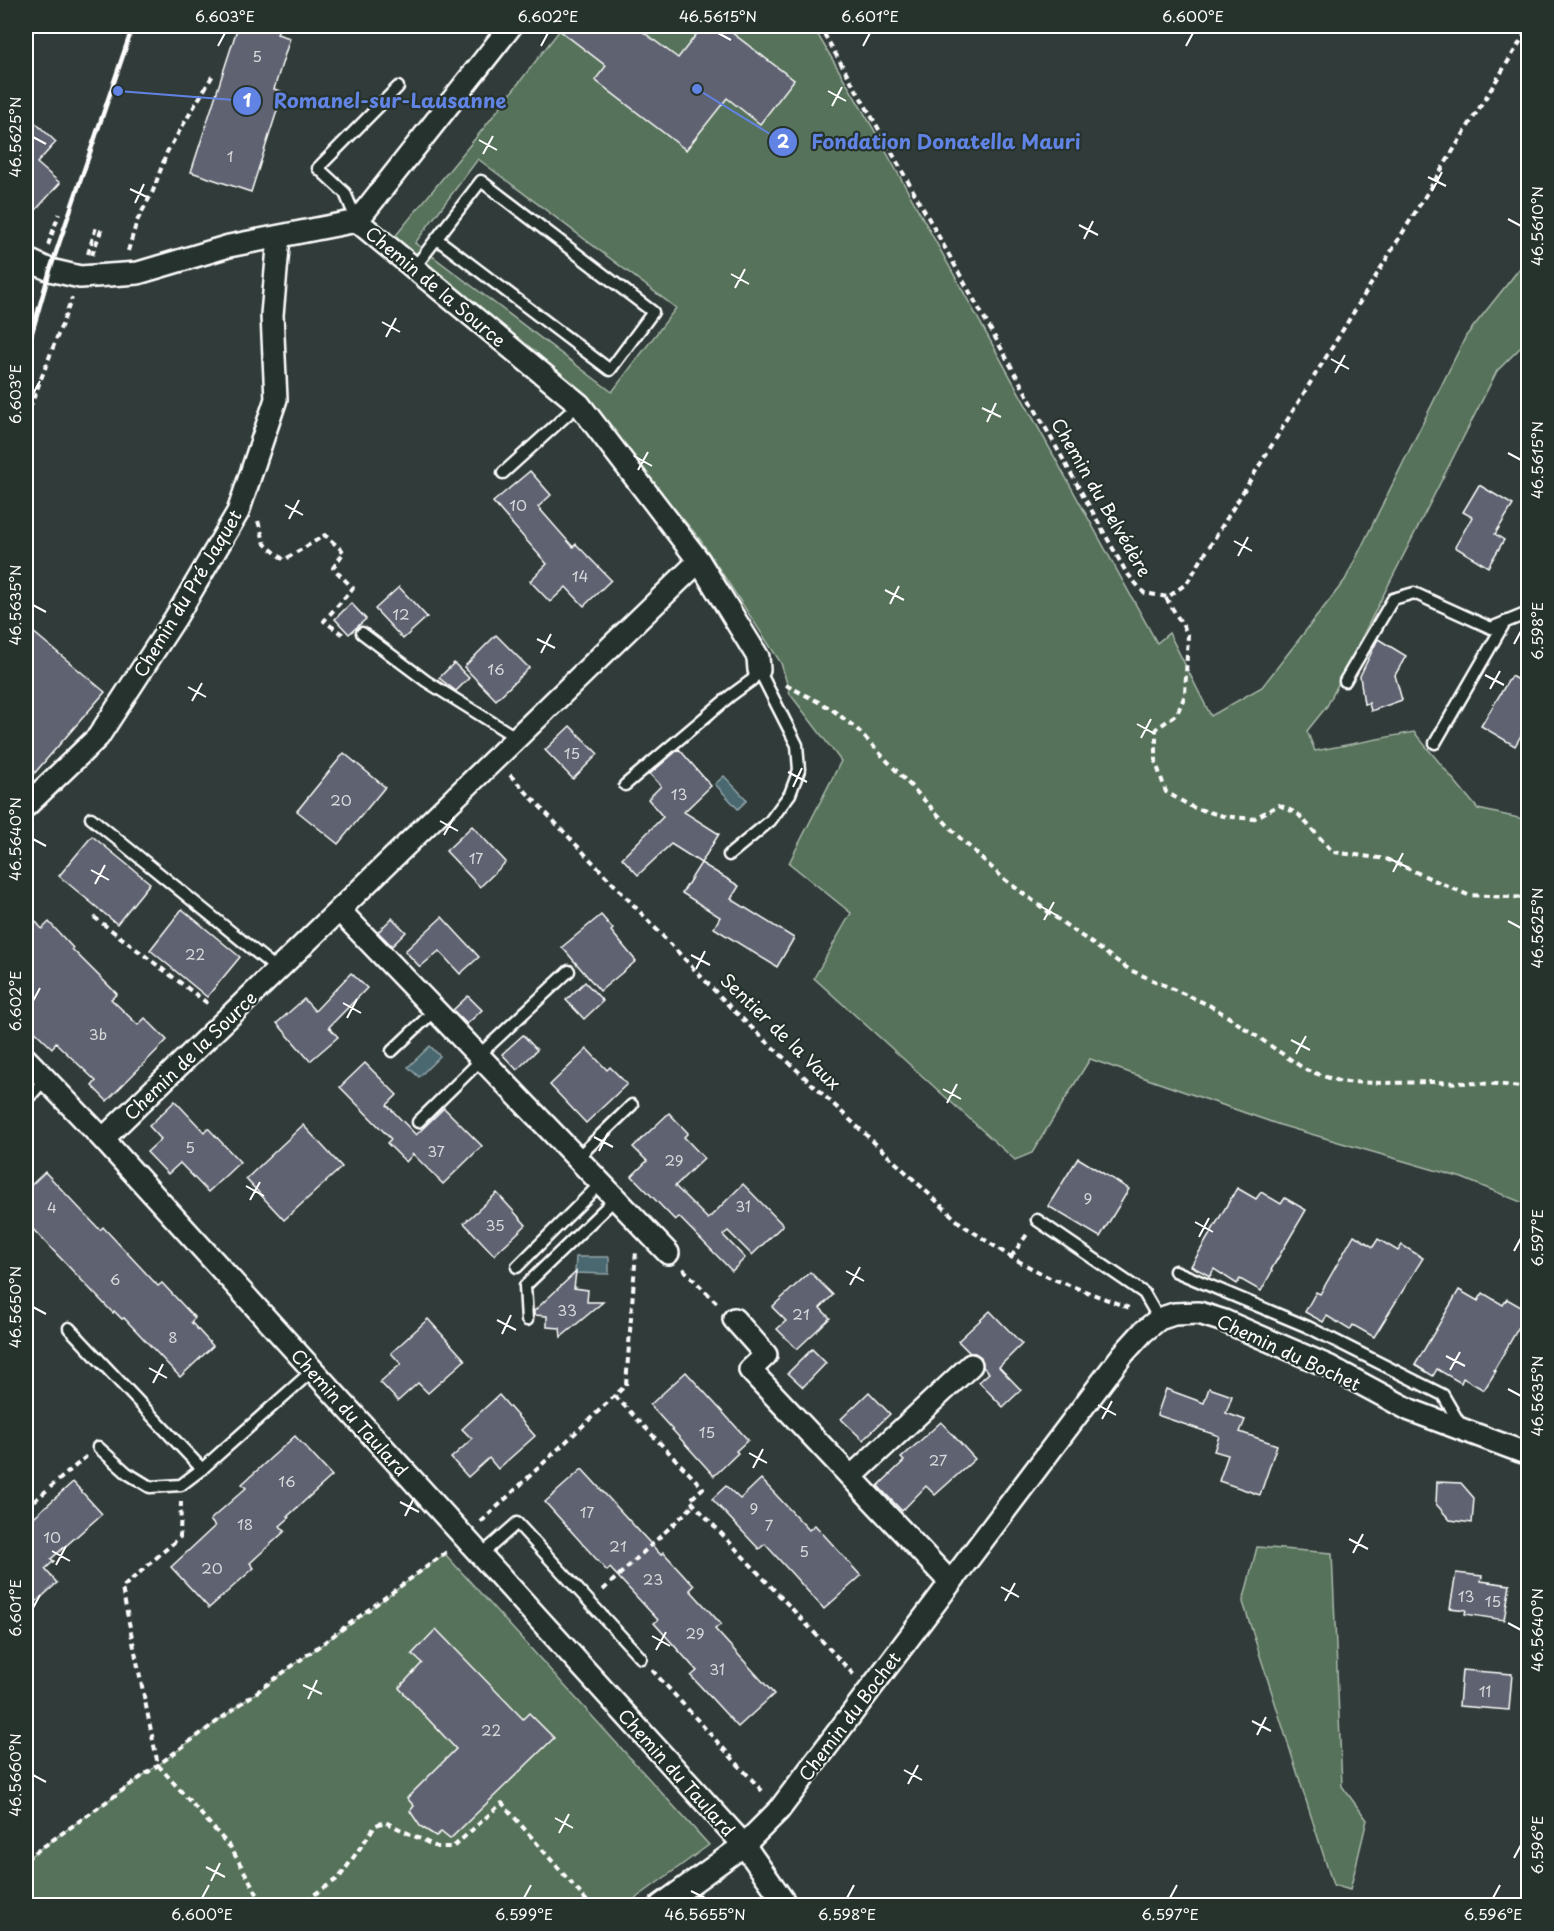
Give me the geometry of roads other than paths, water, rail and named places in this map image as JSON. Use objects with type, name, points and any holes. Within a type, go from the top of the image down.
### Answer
[{"type":"street","points":[[357,221],[511,26]]},
{"type":"street","name":"Chemin de la Source","points":[[33,262],[78,271],[121,275],[138,273],[229,246],[357,221],[579,404],[699,561],[758,657],[759,670]]},
{"type":"street","name":"Chemin du Pré Jaquet","points":[[26,807],[98,737],[176,617],[238,512],[276,399],[272,315],[279,237]]},
{"type":"street","name":"Chemin de la Source","points":[[103,1139],[699,561]]},
{"type":"street","points":[[340,911],[607,1192],[668,1253]]},
{"type":"street","name":"Chemin du Taulard","points":[[26,1059],[103,1139],[744,1845],[787,1905]]},
{"type":"street","name":"Chemin du Bochet","points":[[660,1905],[744,1845],[779,1810],[1123,1354],[1143,1332],[1159,1319],[1186,1312],[1224,1321],[1330,1367],[1410,1410],[1528,1454]]},
{"type":"street","points":[[734,1320],[766,1355],[750,1370],[950,1582]]},
{"type":"street","points":[[851,1477],[971,1365]]},
{"type":"lane","points":[[357,221],[345,193],[318,168],[398,87]]},
{"type":"lane","points":[[414,268],[481,181],[653,312],[610,369],[437,239]]},
{"type":"lane","points":[[503,473],[579,404]]},
{"type":"lane","points":[[1345,681],[1392,599],[1414,593],[1491,628],[1528,613]]},
{"type":"lane","points":[[1436,743],[1505,622]]},
{"type":"lane","points":[[362,633],[426,681],[517,738]]},
{"type":"lane","points":[[625,785],[752,680],[759,670]]},
{"type":"lane","name":"Chemin de la Source","points":[[729,855],[770,821],[790,794],[799,770],[797,745],[759,670]]},
{"type":"lane","points":[[91,818],[278,970]]},
{"type":"lane","points":[[418,1122],[479,1058],[569,971]]},
{"type":"lane","points":[[392,1051],[434,1011]]},
{"type":"lane","points":[[26,1101],[45,1079]]},
{"type":"lane","points":[[576,1159],[632,1105]]},
{"type":"lane","points":[[517,1267],[607,1192]]},
{"type":"lane","points":[[527,1320],[525,1286],[607,1192]]},
{"type":"lane","points":[[1037,1220],[1144,1293],[1159,1319]]},
{"type":"lane","points":[[1175,1271],[1308,1327],[1443,1395],[1463,1429]]},
{"type":"lane","points":[[69,1328],[202,1468]]},
{"type":"lane","points":[[98,1447],[127,1473],[150,1487],[181,1485],[312,1371]]},
{"type":"lane","points":[[480,1556],[517,1523],[641,1658]]},
{"type":"water","points":[[724,776],[747,800],[738,809],[715,784]]},
{"type":"water","points":[[430,1046],[440,1056],[419,1077],[408,1067]]},
{"type":"water","points":[[576,1257],[609,1257],[609,1274],[575,1273]]},
{"type":"railway","points":[[26,353],[50,270],[133,26]]},
{"type":"place","name":"Fondation Donatella Mauri","points":[[697,89]]},
{"type":"place","name":"Romanel-sur-Lausanne","points":[[118,91]]}]
